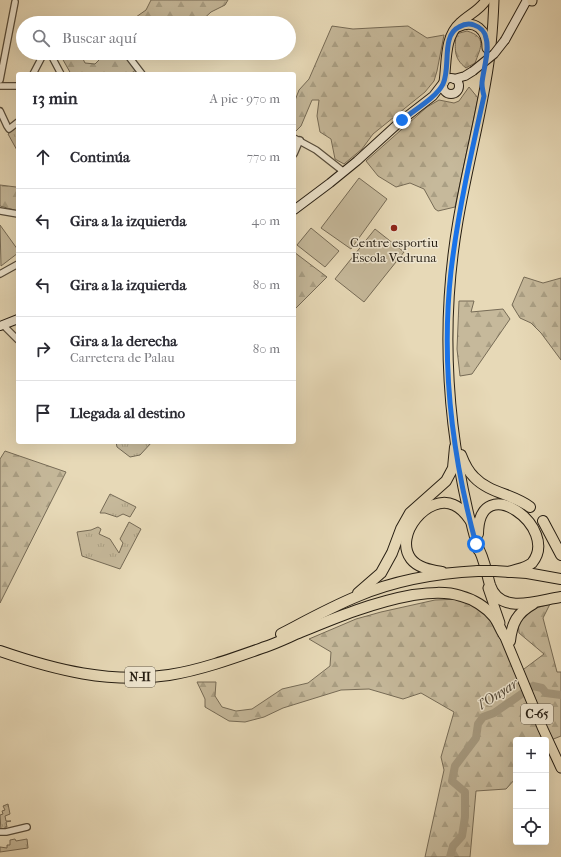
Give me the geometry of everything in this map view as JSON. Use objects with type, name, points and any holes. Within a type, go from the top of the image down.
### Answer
[{"type":"highway","points":[[458,451],[469,471],[480,483],[517,499],[534,510],[546,525],[561,555]]},
{"type":"highway","points":[[352,598],[380,573],[392,553],[400,529],[410,513],[446,481],[453,468],[458,451]]},
{"type":"highway","points":[[447,573],[423,567],[411,559],[406,548],[407,534],[421,513],[440,503],[454,505],[460,508],[470,520]]},
{"type":"highway","points":[[509,572],[532,563],[542,552],[544,546],[543,534],[530,515],[516,506],[506,504],[498,505],[487,510],[482,518],[477,539],[492,590],[495,594],[509,603],[518,604],[534,603],[561,597]]},
{"type":"highway","name":"N-II","points":[[0,651],[65,671],[98,676],[129,678],[163,675],[181,672],[244,654],[352,598],[396,583],[447,573],[478,571],[541,575],[561,579]]},
{"type":"highway","points":[[244,654],[365,608],[396,599],[426,593],[451,593],[461,595],[475,602],[492,615],[507,638]]},
{"type":"highway","points":[[507,638],[517,616],[522,610],[534,603]]},
{"type":"main road","points":[[448,81],[447,62],[449,39],[455,28],[478,9],[486,0]]},
{"type":"main road","name":"C-65","points":[[477,539],[470,520],[453,417],[448,337],[451,273],[459,214],[484,96],[491,49],[494,0]]},
{"type":"main road","points":[[455,28],[465,24],[473,25],[480,28],[486,36],[486,61],[482,84],[484,96]]},
{"type":"main road","name":"C-65","points":[[458,451],[489,590],[537,715],[561,768]]},
{"type":"main road","name":"C-65","points":[[495,594],[507,638]]},
{"type":"street","points":[[296,208],[344,172],[406,117],[433,96],[448,81],[465,76],[494,54],[531,0]]},
{"type":"street","points":[[0,80],[15,2]]},
{"type":"street","points":[[34,72],[40,60]]},
{"type":"street","points":[[54,60],[60,72]]},
{"type":"street","points":[[131,60],[140,72]]},
{"type":"street","points":[[433,96],[455,93],[465,76]]},
{"type":"street","points":[[448,81],[457,82],[458,87]]},
{"type":"street","points":[[448,81],[444,90],[450,94]]},
{"type":"street","points":[[0,86],[16,86]]},
{"type":"street","points":[[0,111],[10,129],[16,124]]},
{"type":"street","points":[[297,139],[316,150],[344,172]]},
{"type":"street","points":[[0,211],[16,214]]},
{"type":"street","points":[[0,274],[16,265]]},
{"type":"street","points":[[16,320],[2,325],[16,338]]},
{"type":"street","points":[[0,832],[27,827]]},
{"type":"green space","points":[[151,0],[228,0],[225,5],[207,16],[137,16],[146,10]]},
{"type":"green space","points":[[332,26],[353,29],[408,26],[427,38],[444,35],[434,81],[425,92],[373,134],[362,149],[344,164],[335,159],[331,139],[320,132],[317,116],[319,100],[312,100],[301,126],[296,131],[296,98],[299,90],[309,79]]},
{"type":"green space","points":[[467,31],[478,36],[481,43],[475,63],[466,68],[457,57],[455,44],[456,34]]},
{"type":"green space","points":[[63,60],[84,60],[85,63],[95,64],[99,60],[128,60],[136,70],[133,72],[70,72]]},
{"type":"green space","points":[[469,87],[478,98],[455,207],[438,211],[435,209],[424,189],[410,183],[396,187],[378,176],[366,161],[427,107],[439,100],[454,103],[459,101]]},
{"type":"green space","points":[[16,128],[16,148],[8,134]]},
{"type":"green space","points":[[359,178],[387,199],[351,249],[321,228]]},
{"type":"green space","points":[[0,185],[16,187],[16,210],[0,206]]},
{"type":"green space","points":[[0,225],[16,247],[16,255],[1,266]]},
{"type":"green space","points":[[311,228],[339,251],[325,267],[297,245]]},
{"type":"green space","points":[[375,229],[404,252],[364,302],[335,279]]},
{"type":"green space","points":[[296,254],[327,277],[296,308]]},
{"type":"green space","points":[[524,277],[543,283],[561,278],[561,360],[541,333],[531,323],[520,318],[512,305]]},
{"type":"green space","points":[[459,301],[474,301],[471,312],[503,309],[510,319],[472,374],[460,376],[457,349]]},
{"type":"green space","points":[[116,444],[150,444],[140,455],[130,457],[117,447]]},
{"type":"green space","points":[[5,451],[66,472],[0,603],[0,459]]},
{"type":"green space","points":[[110,494],[136,507],[130,517],[123,514],[117,517],[100,513]]},
{"type":"green space","points":[[129,522],[141,529],[120,569],[82,556],[77,532],[91,530],[98,527],[101,529],[99,534],[110,539],[119,553],[123,543],[120,539]]},
{"type":"green space","points":[[462,599],[484,612],[498,630],[516,675],[544,654],[519,633],[518,622],[533,609],[550,604],[543,618],[557,672],[561,672],[561,736],[549,741],[549,737],[513,737],[513,781],[506,789],[476,791],[470,857],[425,857],[444,770],[441,757],[454,712],[421,693],[403,699],[369,689],[341,690],[283,708],[264,717],[245,722],[229,721],[205,707],[205,699],[197,682],[216,682],[215,696],[222,707],[236,711],[252,709],[282,689],[308,683],[330,666],[331,652],[309,639],[356,619],[435,600]]},
{"type":"green space","points":[[8,804],[10,814],[5,816],[6,821],[11,821],[6,822],[7,827],[5,827],[5,831],[1,831],[0,815],[3,814],[2,811],[5,810],[3,806]]},
{"type":"green space","points":[[15,839],[16,841],[27,839],[28,848],[0,852],[0,847],[7,848],[7,845],[10,845],[10,840]]},
{"type":"waterway","name":"l'Onyar","points":[[450,857],[453,846],[462,836],[465,817],[465,792],[452,781],[455,766],[476,738],[478,724],[483,717],[494,713],[533,686],[542,688],[546,693],[561,695]]},
{"type":"place","name":"Centre esportiu Escola Vedruna","points":[[394,228]]},
{"type":"route","points":[[402,120],[433,96],[444,82],[449,41],[455,28],[469,24],[480,28],[487,40],[486,61],[482,84],[484,96],[458,220],[448,306],[448,356],[455,447],[461,481],[476,544]]}]
